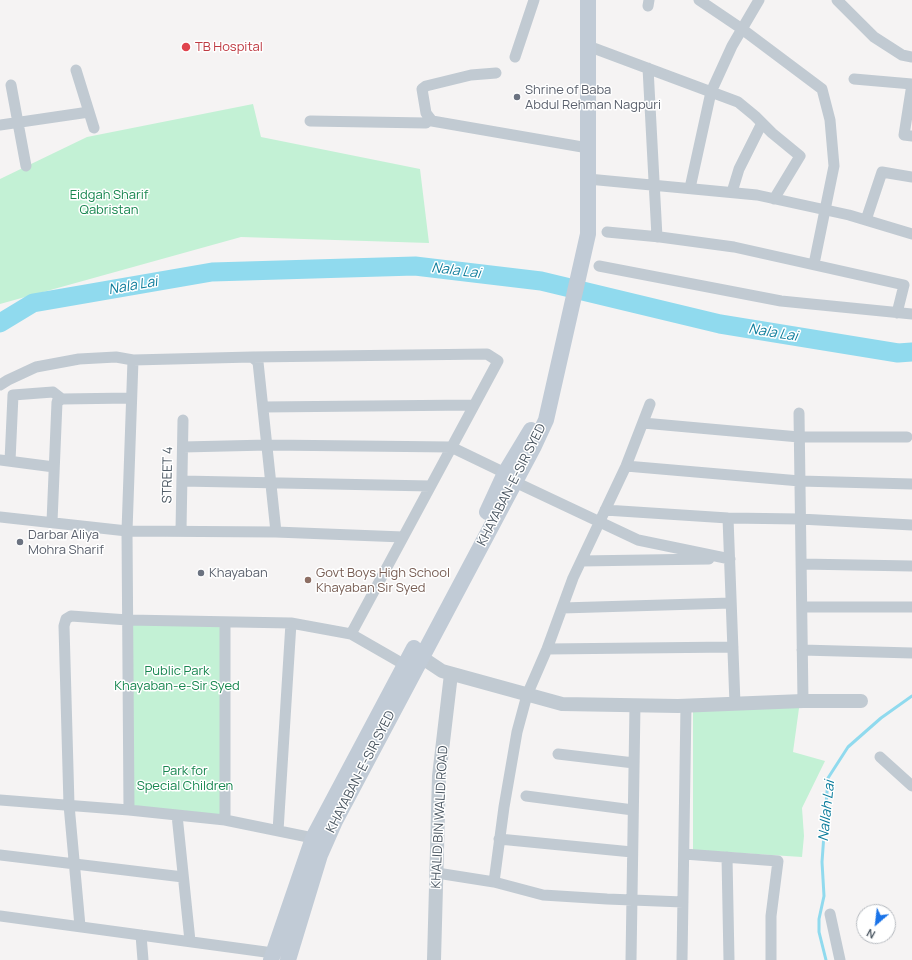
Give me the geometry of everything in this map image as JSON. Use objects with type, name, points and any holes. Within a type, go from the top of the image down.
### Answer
[{"type":"main road","points":[[588,0],[588,179]]},
{"type":"main road","name":"KHAYABAN-E-SIR SYED","points":[[272,957],[313,838],[405,665],[510,478],[546,420],[549,401],[555,383],[588,234],[588,179]]},
{"type":"main road","name":"KHAYABAN-E-SIR SYED","points":[[288,960],[320,855],[334,821],[422,657],[510,478]]},
{"type":"street","points":[[515,57],[532,10],[534,0]]},
{"type":"street","points":[[699,0],[742,29],[822,89],[830,120],[834,166],[814,264]]},
{"type":"street","points":[[690,188],[711,92],[720,70],[759,0]]},
{"type":"street","points":[[837,0],[874,37],[902,55],[912,57]]},
{"type":"street","points":[[588,46],[738,102],[800,156],[774,199]]},
{"type":"street","points":[[648,68],[657,237]]},
{"type":"street","points":[[76,70],[94,128]]},
{"type":"street","points":[[496,73],[471,75],[422,88],[426,113],[432,120],[588,148]]},
{"type":"street","points":[[854,79],[912,84],[904,135],[912,136]]},
{"type":"street","points":[[11,85],[26,166]]},
{"type":"street","points":[[0,125],[89,112]]},
{"type":"street","points":[[310,121],[426,123],[430,118]]},
{"type":"street","points":[[732,192],[739,169],[762,123]]},
{"type":"street","points":[[866,220],[882,172],[912,177]]},
{"type":"street","points":[[588,179],[732,192],[774,199],[866,220],[912,234]]},
{"type":"street","points":[[607,232],[734,247],[904,285],[897,313]]},
{"type":"street","points":[[599,266],[781,301],[912,314]]},
{"type":"street","points":[[0,385],[36,367],[79,359],[116,357],[132,360],[487,354],[498,361],[351,634]]},
{"type":"street","points":[[252,357],[258,362],[268,445],[276,532]]},
{"type":"street","points":[[129,810],[127,531],[132,360]]},
{"type":"street","points":[[54,467],[5,461],[13,395],[53,392],[62,399]]},
{"type":"street","points":[[52,522],[57,402],[62,399],[131,398]]},
{"type":"street","points":[[494,882],[499,839],[517,732],[527,695],[581,561],[626,466],[650,404]]},
{"type":"street","points":[[263,407],[474,405]]},
{"type":"street","points":[[799,413],[803,701]]},
{"type":"street","name":"STREET 4","points":[[180,530],[183,420]]},
{"type":"street","points":[[643,423],[799,437],[907,437]]},
{"type":"street","points":[[183,447],[268,445],[451,447],[510,478],[638,540],[730,559]]},
{"type":"street","points":[[626,466],[800,481],[912,484]]},
{"type":"street","points":[[182,481],[430,486]]},
{"type":"street","points":[[605,510],[728,518],[800,519],[912,525]]},
{"type":"street","points":[[0,517],[127,531],[180,530],[276,532],[403,537]]},
{"type":"street","points":[[728,518],[735,704]]},
{"type":"street","points":[[581,561],[730,559]]},
{"type":"street","points":[[801,564],[912,566]]},
{"type":"street","points":[[562,608],[731,603]]},
{"type":"street","points":[[802,608],[912,607]]},
{"type":"street","points":[[80,926],[69,805],[64,626],[66,619],[71,616],[128,620],[291,623],[351,634],[405,665]]},
{"type":"street","points":[[225,622],[225,820]]},
{"type":"street","points":[[278,831],[291,623]]},
{"type":"street","points":[[547,648],[733,647]]},
{"type":"street","points":[[802,650],[912,652]]},
{"type":"street","points":[[422,657],[442,671],[562,704],[686,706],[803,701],[861,701]]},
{"type":"street","name":"KHALID BIN WALID ROAD","points":[[434,960],[439,776],[451,674]]},
{"type":"street","points":[[631,960],[634,705]]},
{"type":"street","points":[[682,960],[686,706]]},
{"type":"street","points":[[558,754],[634,763]]},
{"type":"street","points":[[880,758],[912,786]]},
{"type":"street","points":[[526,796],[633,810]]},
{"type":"street","points":[[0,800],[129,810],[225,820],[313,838]]},
{"type":"street","points":[[177,815],[190,941]]},
{"type":"street","points":[[499,839],[632,852]]},
{"type":"street","points":[[684,854],[778,861],[771,916],[771,960]]},
{"type":"street","points":[[0,855],[183,877]]},
{"type":"street","points":[[727,857],[729,960]]},
{"type":"street","points":[[437,873],[494,882],[543,894],[683,902]]},
{"type":"street","points":[[830,914],[840,960]]},
{"type":"street","points":[[0,916],[190,941],[272,957]]},
{"type":"street","points":[[141,935],[143,960]]},
{"type":"green space","name":"Eidgah Sharif Qabristan","points":[[253,104],[261,137],[420,169],[429,243],[241,237],[0,304],[0,179],[87,137]]},
{"type":"green space","name":"Public Park Khayaban-e-Sir Syed","points":[[128,620],[225,622],[225,820],[129,810]]},
{"type":"green space","points":[[800,701],[793,752],[825,761],[802,808],[804,836],[802,857],[693,850],[693,705]]},
{"type":"waterway","name":"Nala Lai","points":[[0,323],[33,303],[212,272],[415,266],[541,281],[720,324],[898,353],[912,352]]},
{"type":"waterway","name":"Nallah Lai","points":[[826,960],[819,932],[819,919],[824,896],[822,862],[828,778],[848,747],[881,718],[912,696]]},
{"type":"place","name":"TB Hospital","points":[[186,47]]},
{"type":"place","name":"Shrine of Baba Abdul Rehman Nagpuri","points":[[517,97]]},
{"type":"place","name":"Darbar Aliya Mohra Sharif","points":[[20,542]]},
{"type":"place","name":"Khayaban","points":[[201,573]]},
{"type":"place","name":"Govt Boys High School Khayaban Sir Syed","points":[[308,580]]},
{"type":"park label","name":"Park for Special Children","points":[[185,778]]}]
